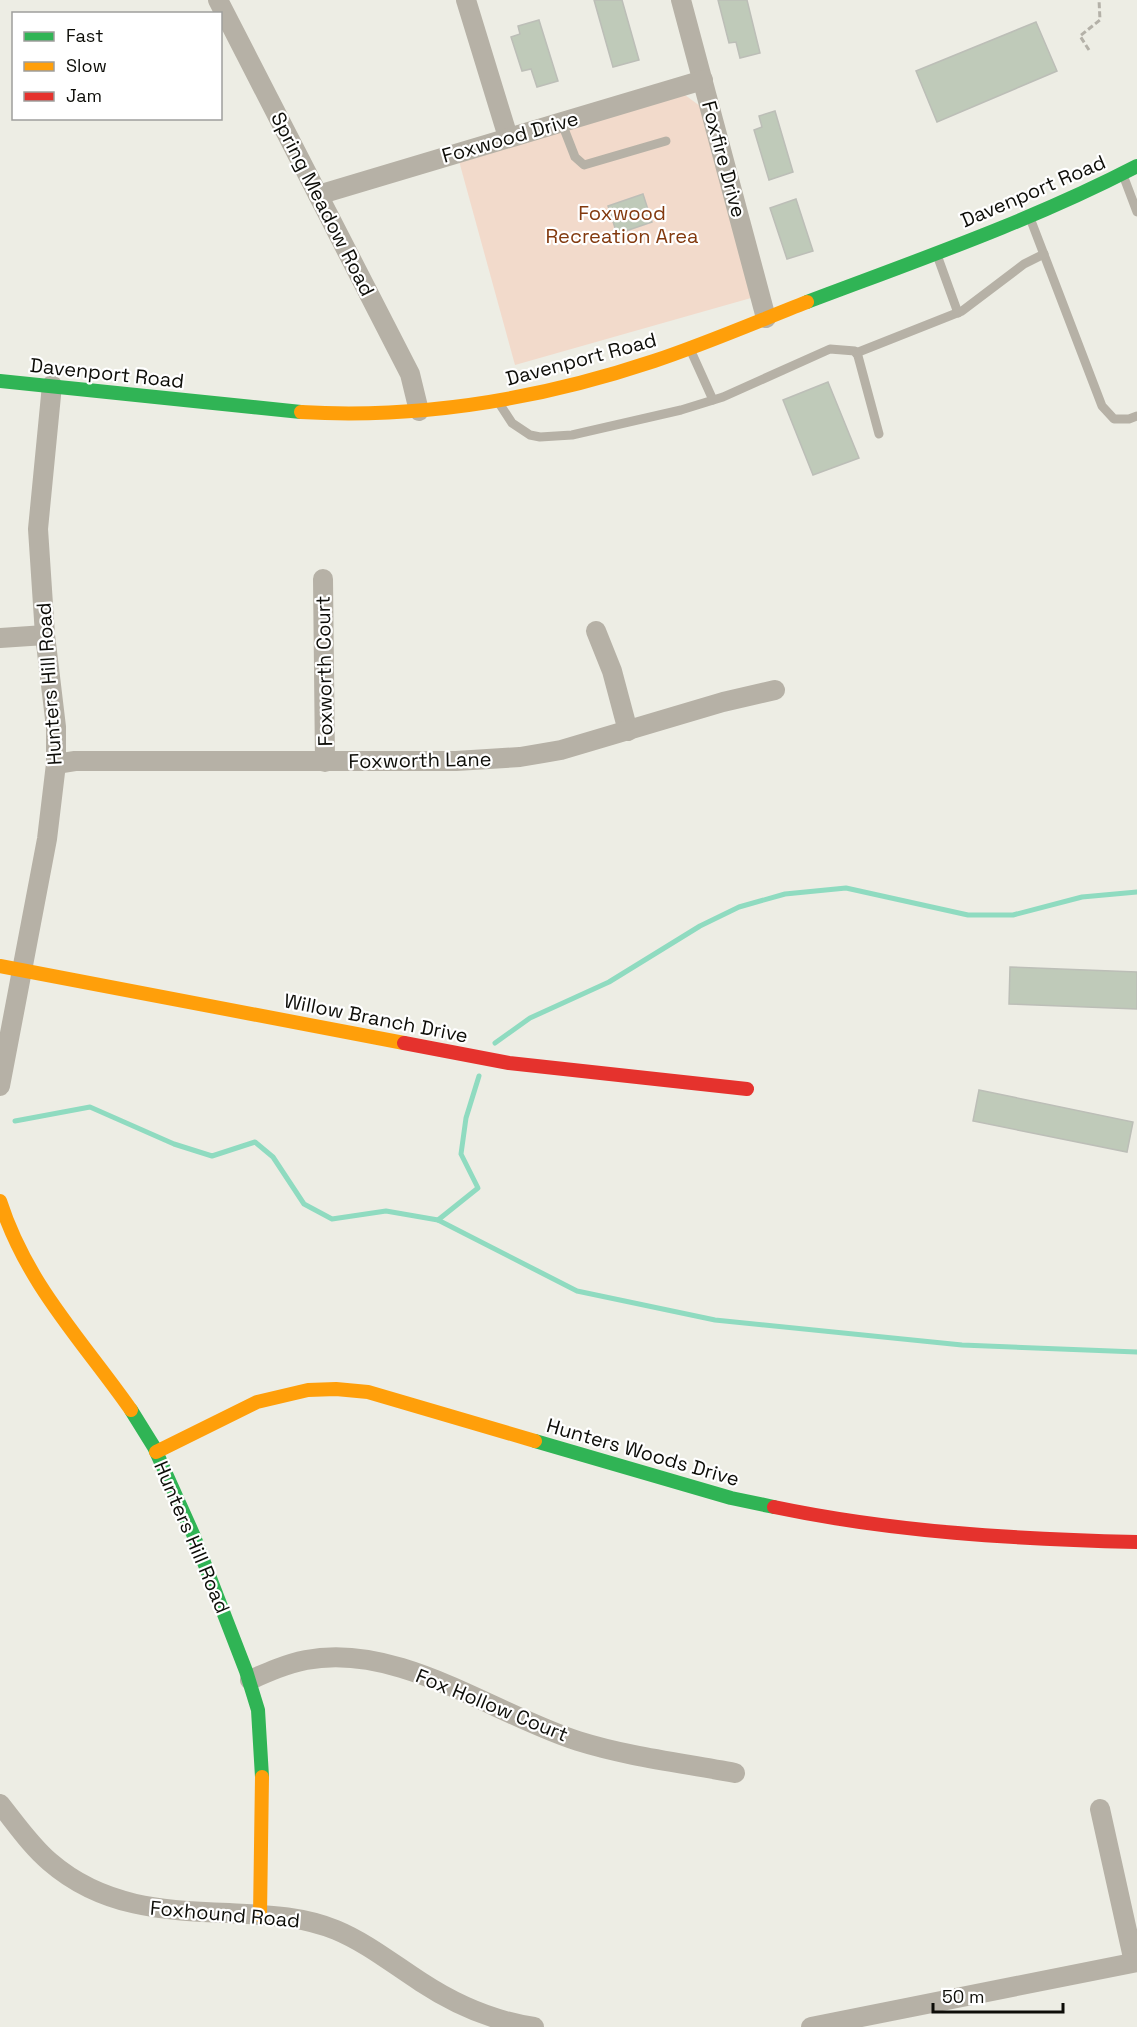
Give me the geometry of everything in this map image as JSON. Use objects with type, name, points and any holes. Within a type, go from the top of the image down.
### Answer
[{"type":"street","name":"Spring Meadow Road","points":[[218,0],[410,374],[419,411]]},
{"type":"street","points":[[466,0],[508,137]]},
{"type":"street","name":"Foxfire Drive","points":[[681,0],[766,318]]},
{"type":"street","name":"Foxwood Drive","points":[[318,195],[703,80]]},
{"type":"street","name":"Davenport Road","points":[[0,381],[284,411],[419,411],[498,401],[611,375],[689,347],[1029,216],[1137,166]]},
{"type":"street","name":"Hunters Hill Road","points":[[0,1086],[47,839],[56,764],[56,727],[45,635],[38,529],[52,385]]},
{"type":"street","name":"Foxworth Court","points":[[324,579],[325,762]]},
{"type":"street","points":[[596,631],[612,671],[628,731]]},
{"type":"street","points":[[0,638],[45,635]]},
{"type":"street","name":"Foxworth Lane","points":[[56,764],[87,761],[456,761],[520,757],[561,750],[723,702],[776,690]]},
{"type":"street","name":"Willow Branch Drive","points":[[0,966],[509,1063],[747,1089]]},
{"type":"street","name":"Hunters Hill Road","points":[[0,1201],[8,1225],[32,1275],[56,1312],[138,1419],[156,1452],[218,1593],[250,1680],[259,1719],[260,1914]]},
{"type":"street","name":"Hunters Woods Drive","points":[[156,1452],[217,1419],[271,1396],[304,1389],[340,1388],[368,1392],[731,1498],[779,1509],[863,1524],[967,1536],[1038,1541],[1137,1542]]},
{"type":"street","name":"Fox Hollow Court","points":[[250,1680],[306,1660],[339,1658],[369,1660],[424,1676],[519,1719],[578,1741],[735,1773]]},
{"type":"street","name":"Foxhound Road","points":[[0,1804],[49,1862],[78,1882],[109,1898],[167,1911],[260,1914],[298,1918],[337,1930],[364,1944],[424,1984],[472,2010],[534,2027]]},
{"type":"street","points":[[811,2027],[1136,1962],[1100,1809]]},
{"type":"lane","points":[[561,121],[574,157],[584,165],[666,141]]},
{"type":"lane","points":[[1123,174],[1137,212]]},
{"type":"lane","points":[[1029,216],[1102,406],[1114,419],[1129,419],[1137,416]]},
{"type":"lane","points":[[936,252],[958,313]]},
{"type":"lane","points":[[498,401],[516,427],[540,437],[572,435],[713,400],[830,349],[844,348],[856,353],[958,313],[1024,264],[1044,254]]},
{"type":"lane","points":[[689,347],[713,400]]},
{"type":"lane","points":[[856,353],[879,434]]},
{"type":"path","points":[[1089,50],[1080,36],[1101,20],[1099,0]]},
{"type":"green space","name":"Foxwood Recreation Area","points":[[685,95],[700,106],[751,298],[515,365],[459,161]]},
{"type":"building","points":[[594,0],[622,0],[639,60],[613,67]]},
{"type":"building","points":[[718,0],[747,0],[760,53],[740,58],[736,42],[729,43]]},
{"type":"building","points":[[539,20],[558,81],[537,87],[531,69],[522,71],[511,37],[520,34],[518,26]]},
{"type":"building","points":[[1036,22],[1057,71],[937,122],[916,71]]},
{"type":"building","points":[[775,111],[793,172],[769,180],[754,130],[762,127],[759,116]]},
{"type":"building","points":[[643,194],[652,222],[617,234],[608,206]]},
{"type":"building","points":[[796,199],[813,251],[787,259],[770,208]]},
{"type":"building","points":[[828,382],[859,458],[813,475],[783,400]]},
{"type":"building","points":[[1010,967],[1137,972],[1137,1009],[1009,1004]]},
{"type":"building","points":[[979,1090],[1133,1122],[1127,1152],[973,1121]]},
{"type":"waterway","points":[[495,1043],[530,1018],[609,982],[700,926],[739,907],[785,894],[846,888],[968,915],[1013,915],[1082,897],[1137,892]]},
{"type":"waterway","points":[[438,1220],[478,1188],[461,1154],[466,1118],[479,1076]]},
{"type":"waterway","points":[[15,1121],[90,1107],[174,1144],[212,1156],[255,1142],[273,1157],[304,1204],[332,1219],[386,1211],[438,1220],[577,1291],[715,1320],[962,1345],[1137,1352]]},
{"type":"traffic: fast","points":[[807,302],[1015,222],[1137,166]]},
{"type":"traffic: fast","points":[[0,381],[301,412]]},
{"type":"traffic: fast","points":[[131,1410],[154,1447],[193,1534],[246,1671],[258,1710],[262,1777]]},
{"type":"traffic: fast","points":[[535,1441],[731,1498],[774,1507]]},
{"type":"traffic: slow","points":[[301,412],[391,412],[435,409],[524,396],[654,361],[807,302]]},
{"type":"traffic: slow","points":[[0,966],[404,1043]]},
{"type":"traffic: slow","points":[[0,1201],[11,1231],[40,1286],[131,1410]]},
{"type":"traffic: slow","points":[[156,1452],[257,1402],[308,1390],[336,1389],[368,1392],[535,1441]]},
{"type":"traffic: slow","points":[[260,1915],[262,1777]]},
{"type":"traffic: jam","points":[[404,1043],[509,1063],[747,1089]]},
{"type":"traffic: jam","points":[[774,1507],[864,1523],[954,1533],[1137,1542]]}]
